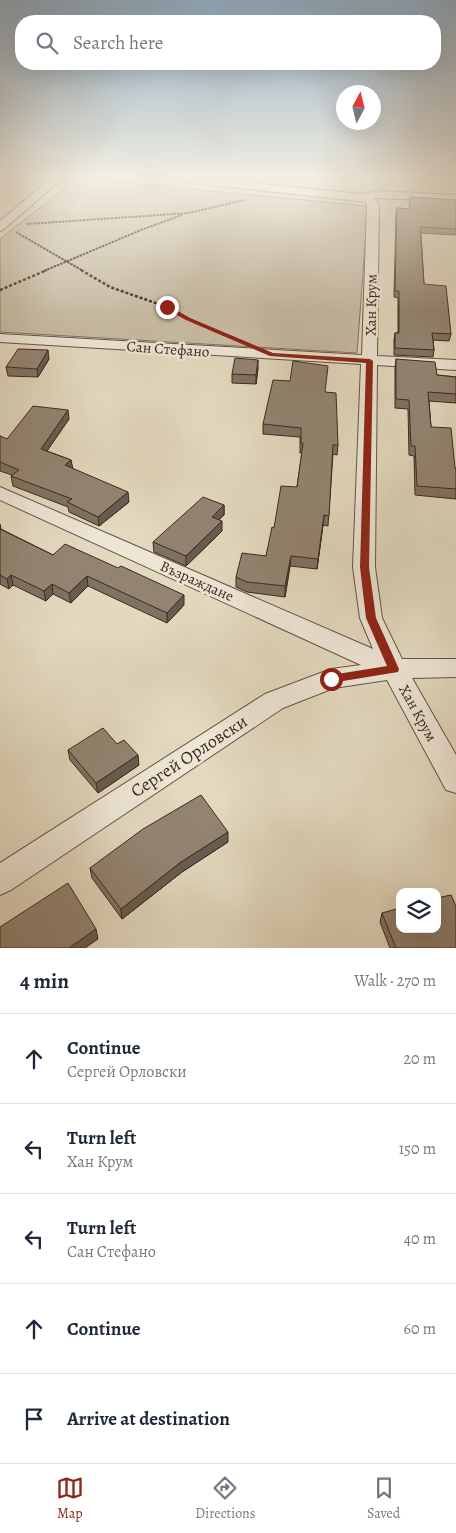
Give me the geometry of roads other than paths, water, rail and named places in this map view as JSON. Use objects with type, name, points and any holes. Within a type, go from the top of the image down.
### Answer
[{"type":"street","name":"Хан Крум","points":[[373,222],[364,567],[371,618],[394,669],[456,781]]},
{"type":"street","name":"Сан Стефано","points":[[0,338],[456,365]]},
{"type":"street","name":"Възраждане","points":[[0,493],[394,669]]},
{"type":"street","name":"Сергей Орловски","points":[[0,880],[274,700],[331,679],[394,669],[456,668]]}]
